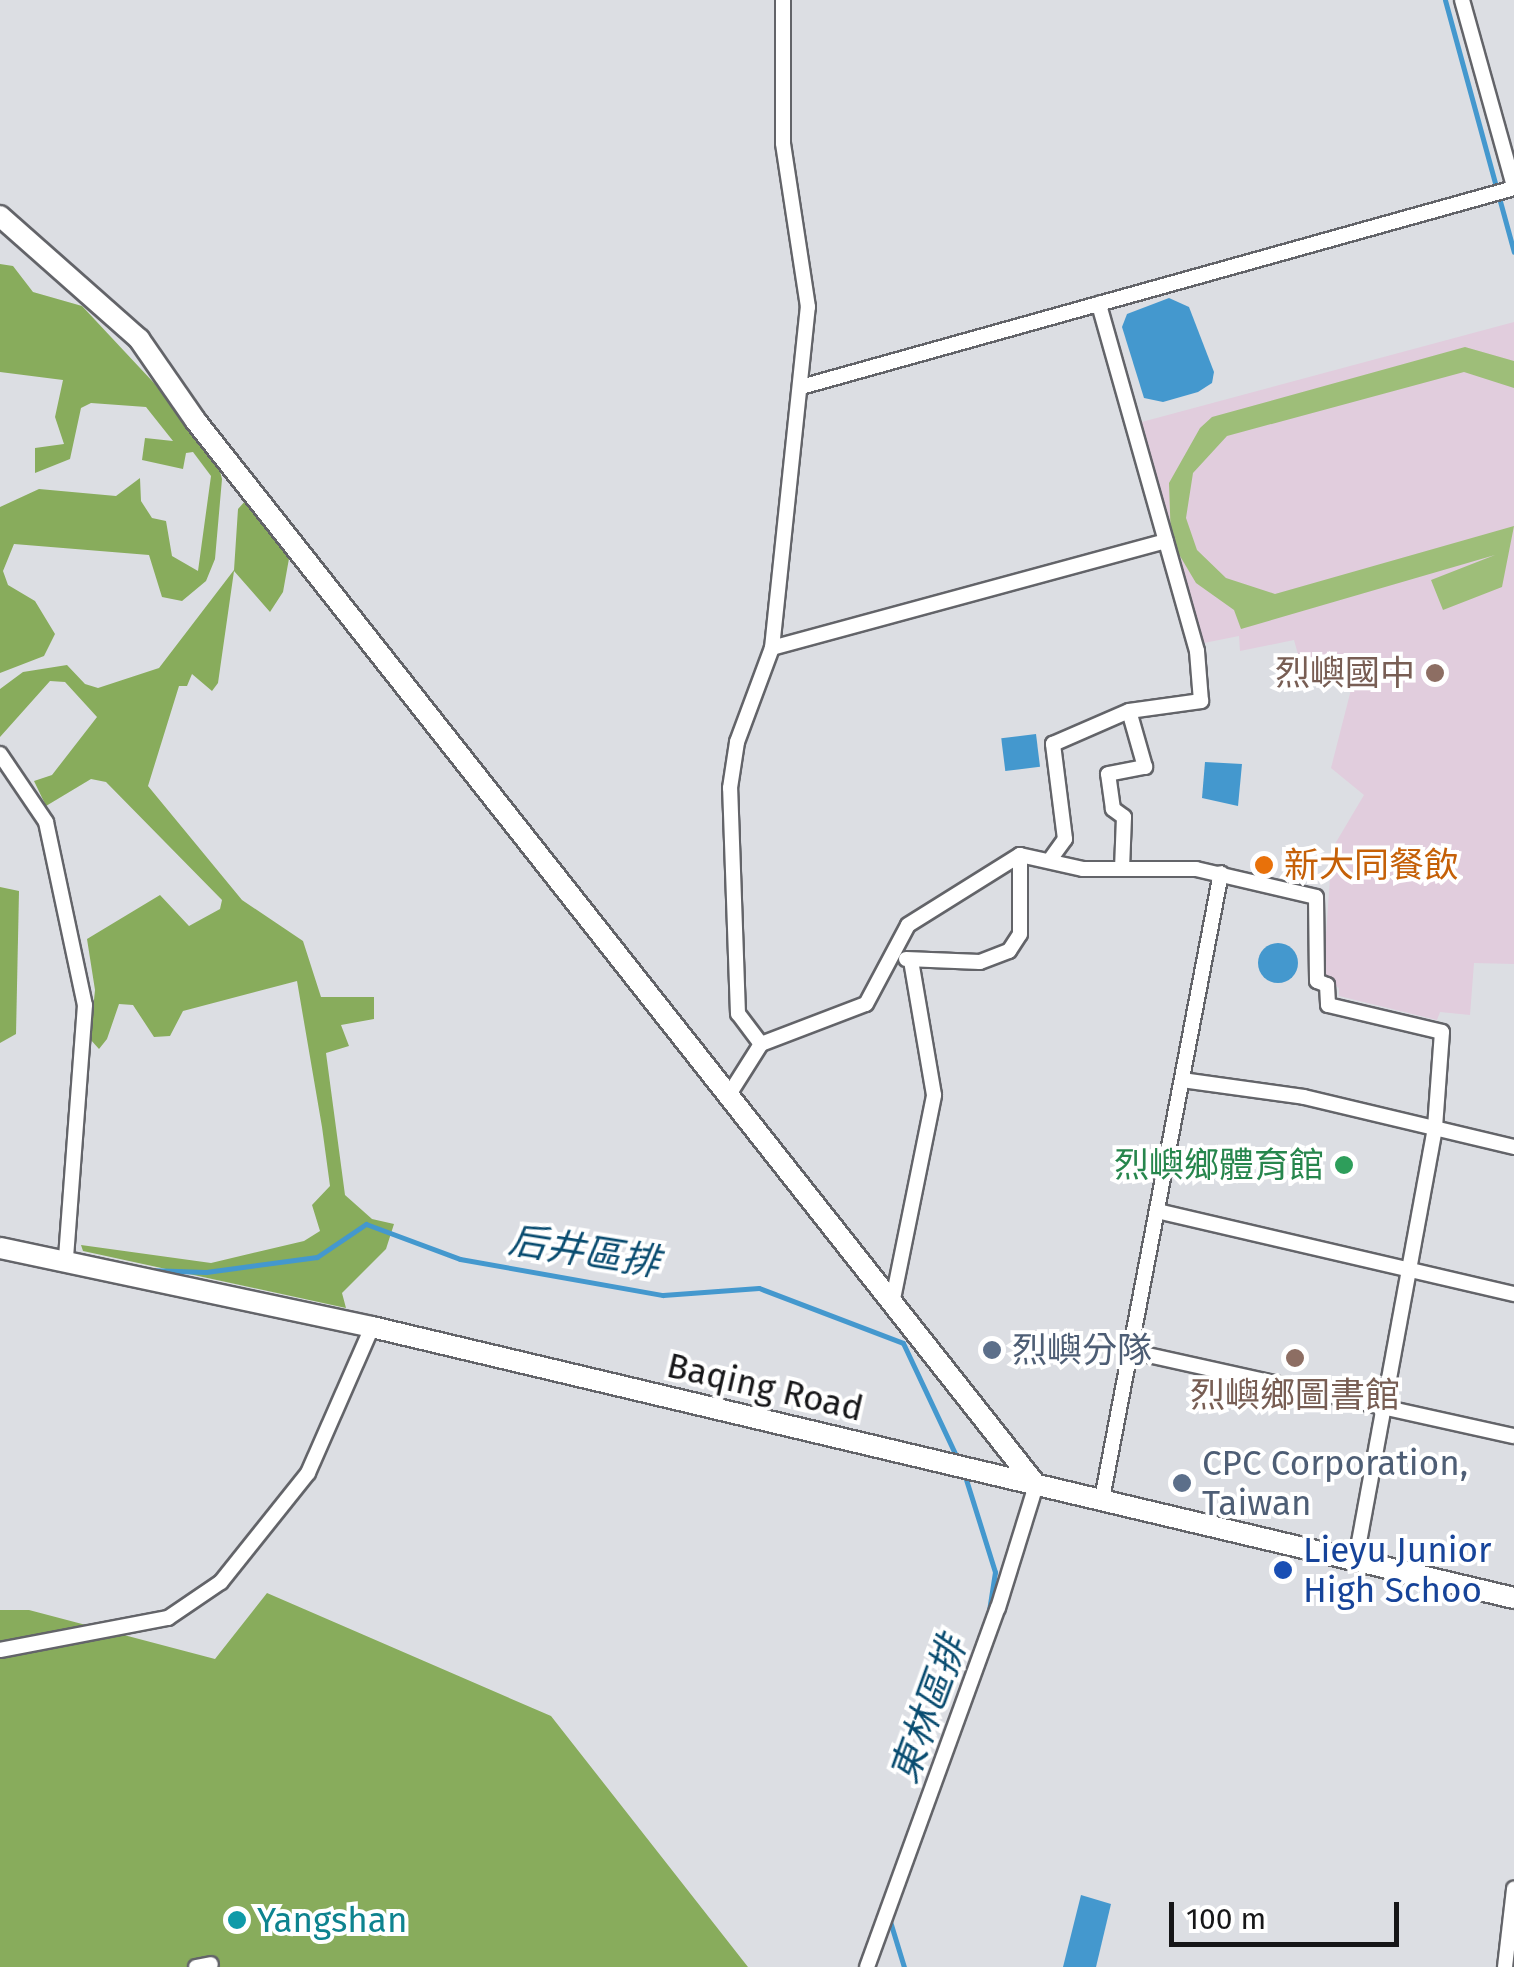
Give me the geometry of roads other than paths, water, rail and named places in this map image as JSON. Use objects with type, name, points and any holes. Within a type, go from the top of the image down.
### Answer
[{"type":"street","points":[[761,1044],[738,1014],[730,788],[737,742],[772,648],[808,307],[783,143],[783,0]]},
{"type":"street","points":[[801,387],[1506,190],[1462,0]]},
{"type":"street","points":[[0,216],[138,339],[195,420],[1036,1484],[986,1644],[867,1967]]},
{"type":"street","points":[[1052,857],[1064,839],[1053,744],[1129,712],[1201,701],[1197,651],[1099,304]]},
{"type":"street","points":[[772,648],[1166,540]]},
{"type":"street","points":[[1122,869],[1124,816],[1113,808],[1108,774],[1144,767],[1129,712]]},
{"type":"street","points":[[0,754],[46,822],[85,1004],[66,1257]]},
{"type":"street","points":[[730,1093],[761,1044],[800,1024],[866,1004],[908,925],[1020,855],[1052,857],[1083,869],[1222,873],[1256,888],[1316,897],[1317,981],[1326,985],[1328,1005],[1442,1032],[1435,1128],[1355,1562]]},
{"type":"street","points":[[891,958],[980,962],[1009,951],[1020,934],[1020,855]]},
{"type":"street","points":[[1102,1500],[1222,873]]},
{"type":"street","points":[[892,1299],[934,1095],[911,960]]},
{"type":"street","points":[[1182,1080],[1304,1096],[1514,1147]]},
{"type":"street","points":[[1157,1212],[1514,1294]]},
{"type":"street","name":"Baqing Road","points":[[0,1248],[66,1257],[372,1327],[1514,1598]]},
{"type":"street","points":[[0,1650],[168,1618],[222,1582],[308,1473],[372,1327]]},
{"type":"street","points":[[1130,1351],[1514,1436]]},
{"type":"street","points":[[1505,1967],[1514,1889]]},
{"type":"water","points":[[1169,298],[1189,307],[1214,372],[1212,383],[1198,392],[1163,402],[1144,398],[1122,327],[1127,314]]},
{"type":"water","points":[[1036,734],[1040,767],[1005,771],[1001,738]]},
{"type":"water","points":[[1205,762],[1242,764],[1238,806],[1202,798]]},
{"type":"water","points":[[1278,943],[1292,949],[1298,963],[1292,977],[1278,983],[1264,977],[1258,963],[1264,949]]},
{"type":"water","points":[[1081,1895],[1111,1904],[1096,1967],[1063,1967]]},
{"type":"waterway","points":[[1445,0],[1514,252]]},
{"type":"waterway","name":"后井區排","points":[[148,1270],[206,1272],[317,1257],[366,1224],[460,1259],[663,1295],[759,1288],[903,1343],[957,1458]]},
{"type":"waterway","name":"東林區排","points":[[964,1473],[995,1572],[988,1617]]},
{"type":"waterway","name":"東林區排","points":[[889,1918],[904,1967]]},
{"type":"place","name":"烈嶼國中","points":[[1435,673]]},
{"type":"place","name":"新大同餐飲","points":[[1264,865]]},
{"type":"place","name":"烈嶼鄉體育館","points":[[1344,1165]]},
{"type":"place","name":"烈嶼分隊","points":[[992,1350]]},
{"type":"place","name":"烈嶼鄉圖書館","points":[[1295,1358]]},
{"type":"place","name":"CPC Corporation, Taiwan","points":[[1182,1483]]},
{"type":"place","name":"Lieyu Junior High Schoo","points":[[1283,1570]]},
{"type":"place","name":"Yangshan","points":[[237,1920]]}]
